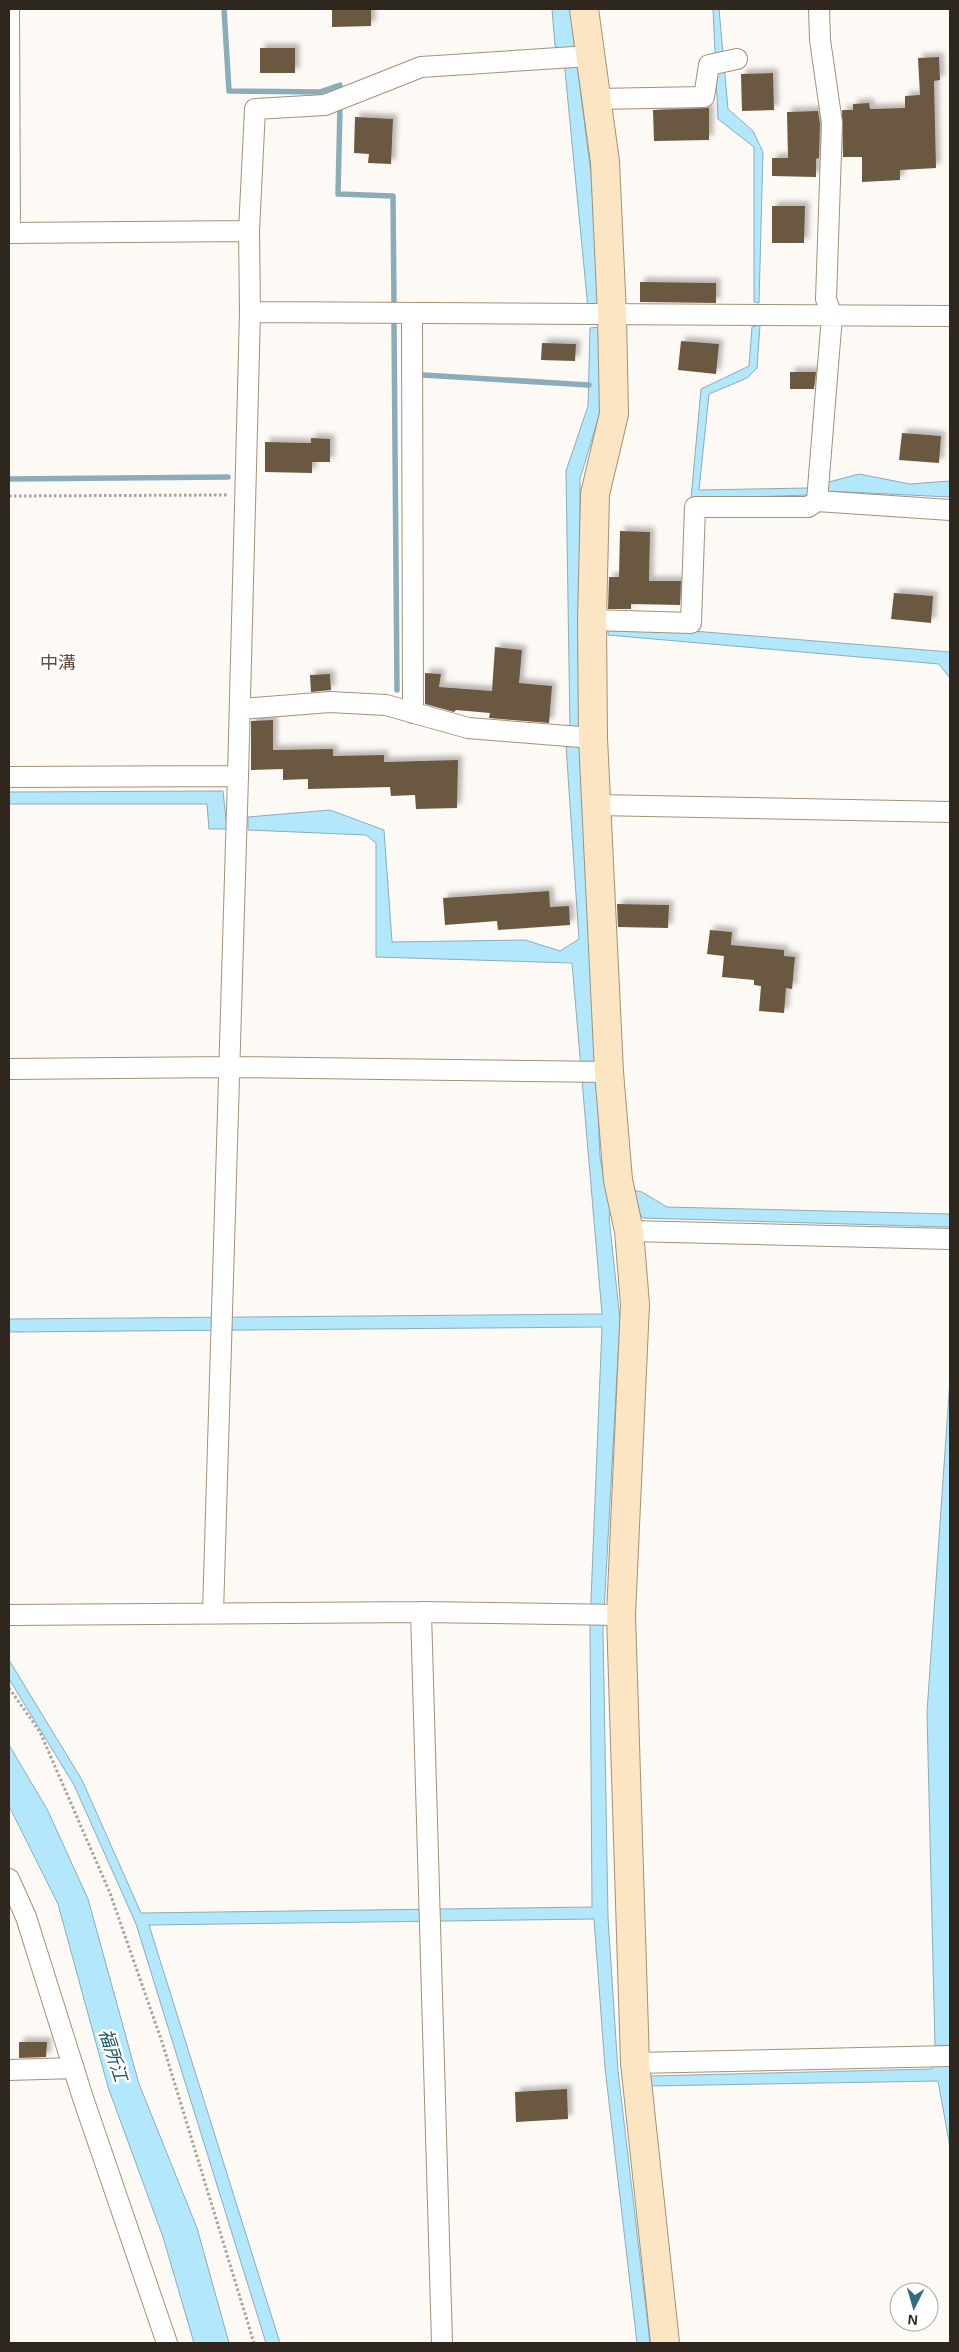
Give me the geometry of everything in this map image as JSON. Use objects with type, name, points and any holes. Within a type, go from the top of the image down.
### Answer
[{"type":"street","points":[[9,9],[9,233],[249,231]]},
{"type":"street","points":[[584,9],[605,162],[612,315],[614,414],[595,494],[592,620],[593,738],[609,1072],[618,1180],[627,1220],[635,1304],[621,1615],[635,2063],[665,2343]]},
{"type":"street","points":[[817,501],[832,316],[826,299],[832,123],[820,40],[819,9]]},
{"type":"street","points":[[213,1613],[240,709],[250,312],[249,231],[255,109],[325,105],[421,67],[589,56]]},
{"type":"street","points":[[596,99],[704,97],[709,65],[738,59]]},
{"type":"street","points":[[250,312],[950,316]]},
{"type":"street","points":[[412,314],[413,713]]},
{"type":"street","points":[[592,620],[691,623],[695,507],[808,508],[817,501],[950,510]]},
{"type":"street","points":[[240,709],[330,702],[386,705],[468,728],[593,738]]},
{"type":"street","points":[[9,777],[238,776]]},
{"type":"street","points":[[596,805],[950,812]]},
{"type":"street","points":[[9,1069],[230,1067],[609,1072]]},
{"type":"street","points":[[627,1220],[950,1239]]},
{"type":"street","points":[[9,1615],[421,1612],[621,1615]]},
{"type":"street","points":[[421,1612],[442,2343]]},
{"type":"street","points":[[9,1879],[26,1917],[74,2068],[167,2343]]},
{"type":"street","points":[[635,2063],[950,2056]]},
{"type":"street","points":[[9,2070],[74,2068]]},
{"type":"path","points":[[9,496],[245,495]]},
{"type":"path","points":[[9,1688],[40,1732],[110,1893],[162,2042],[254,2343]]},
{"type":"water","points":[[552,9],[570,9],[591,174],[599,307],[588,308],[563,50],[555,46]]},
{"type":"water","points":[[713,9],[719,9],[728,109],[753,131],[763,152],[759,303],[754,302],[754,147],[718,119]]},
{"type":"water","points":[[760,325],[757,368],[747,378],[709,394],[699,490],[808,488],[808,495],[691,499],[701,389],[749,366],[752,327]]},
{"type":"water","points":[[602,327],[601,409],[580,479],[580,727],[570,729],[566,471],[588,406],[590,328]]},
{"type":"water","points":[[859,474],[910,484],[950,481],[950,497],[826,491],[829,482]]},
{"type":"water","points":[[608,629],[693,631],[950,652],[950,678],[939,664],[608,635]]},
{"type":"water","points":[[576,744],[582,750],[600,1157],[605,1184],[642,1192],[667,1207],[950,1214],[950,1227],[643,1218],[633,1205],[612,1203],[609,1217],[620,1320],[603,1630],[608,1918],[618,2071],[650,2343],[637,2343],[605,2068],[594,1919],[149,1925],[280,2343],[266,2343],[136,1924],[74,1785],[9,1679],[9,1660],[82,1780],[141,1913],[592,1907],[590,1625],[602,1327],[9,1332],[9,1319],[602,1314],[572,963],[376,957],[376,843],[366,835],[248,830],[248,817],[330,810],[384,830],[392,942],[525,940],[560,951],[579,939],[566,745]]},
{"type":"water","points":[[223,791],[227,829],[209,829],[207,804],[9,804],[9,792]]},
{"type":"water","points":[[950,1379],[950,2046],[935,2046],[927,1712]]},
{"type":"water","name":"福所江","points":[[9,1745],[47,1809],[88,1899],[139,2084],[197,2228],[229,2343],[194,2343],[163,2237],[108,2087],[58,1904],[9,1806]]},
{"type":"water","points":[[932,2066],[950,2066],[950,2147],[938,2081],[649,2086],[649,2076],[932,2069]]},
{"type":"building","points":[[332,9],[371,9],[371,26],[332,27]]},
{"type":"building","points":[[260,48],[295,48],[295,73],[260,73]]},
{"type":"building","points":[[939,57],[940,80],[934,81],[936,168],[900,170],[900,180],[862,182],[862,157],[843,157],[842,110],[853,110],[853,104],[869,103],[870,109],[905,108],[905,96],[920,95],[918,58]]},
{"type":"building","points":[[773,73],[774,110],[742,111],[741,74]]},
{"type":"building","points":[[709,108],[709,140],[654,141],[653,110]]},
{"type":"building","points":[[818,111],[820,124],[819,158],[816,159],[816,177],[772,176],[772,158],[788,158],[787,112]]},
{"type":"building","points":[[355,117],[393,119],[391,164],[368,163],[369,154],[354,153]]},
{"type":"building","points":[[772,206],[805,206],[804,243],[772,243]]},
{"type":"building","points":[[640,282],[716,283],[716,303],[640,302]]},
{"type":"building","points":[[681,341],[719,344],[716,374],[678,370]]},
{"type":"building","points":[[542,343],[576,344],[575,361],[541,360]]},
{"type":"building","points":[[790,372],[816,372],[814,389],[790,389]]},
{"type":"building","points":[[902,433],[941,436],[939,463],[899,460]]},
{"type":"building","points":[[311,438],[330,439],[330,462],[312,462],[312,473],[265,472],[265,442],[311,443]]},
{"type":"building","points":[[620,531],[650,532],[649,581],[681,581],[680,605],[631,604],[631,609],[608,609],[609,577],[619,577]]},
{"type":"building","points":[[894,593],[933,596],[931,623],[891,619]]},
{"type":"building","points":[[495,647],[522,650],[519,683],[552,686],[549,723],[489,718],[490,713],[456,710],[454,712],[425,704],[425,673],[441,674],[439,687],[492,691]]},
{"type":"building","points":[[330,674],[331,690],[311,692],[310,675]]},
{"type":"building","points":[[273,720],[273,750],[333,749],[333,756],[384,755],[384,762],[458,760],[457,808],[416,809],[415,795],[391,796],[390,787],[308,789],[308,779],[283,780],[283,769],[251,770],[251,721]]},
{"type":"building","points":[[549,891],[550,907],[569,906],[570,925],[498,930],[497,921],[445,925],[443,898]]},
{"type":"building","points":[[617,904],[669,905],[668,928],[618,927]]},
{"type":"building","points":[[710,930],[732,932],[731,945],[784,950],[784,956],[795,957],[792,989],[786,988],[784,1013],[759,1011],[761,986],[754,985],[754,980],[722,977],[724,956],[707,954]]},
{"type":"building","points":[[19,2042],[47,2042],[46,2057],[19,2058]]},
{"type":"building","points":[[567,2089],[568,2119],[516,2122],[515,2092]]},
{"type":"waterway","points":[[224,9],[229,91],[320,92],[340,85]]},
{"type":"waterway","points":[[340,107],[338,194],[393,196],[394,304]]},
{"type":"waterway","points":[[394,324],[397,690]]},
{"type":"waterway","points":[[423,375],[589,385]]},
{"type":"waterway","points":[[9,479],[228,477]]},
{"type":"district","name":"中溝","points":[[58,663]]}]
